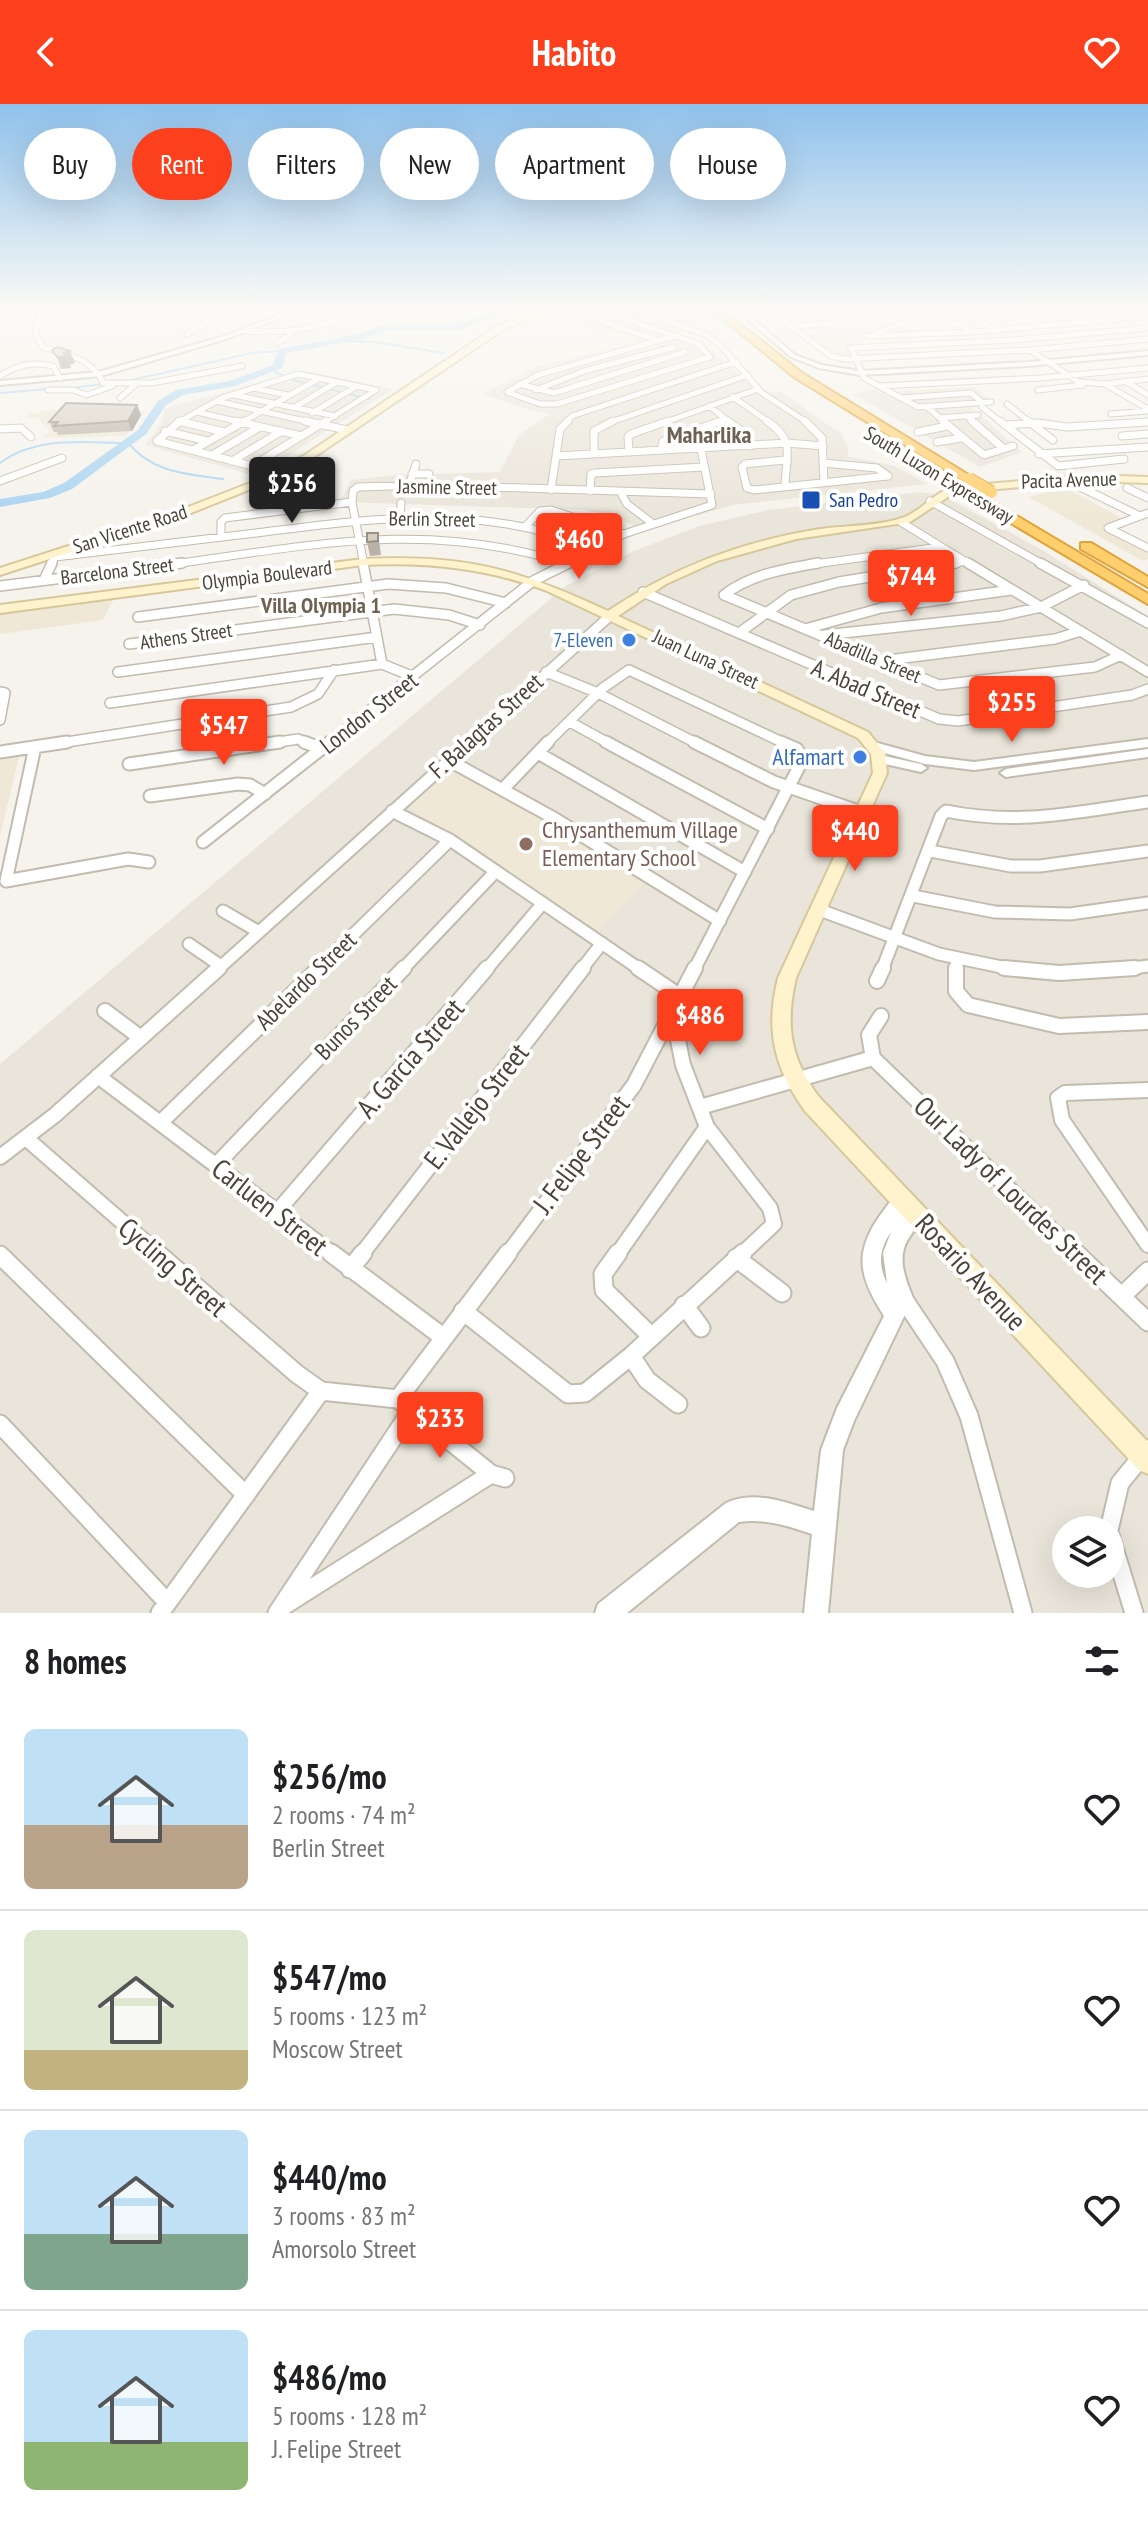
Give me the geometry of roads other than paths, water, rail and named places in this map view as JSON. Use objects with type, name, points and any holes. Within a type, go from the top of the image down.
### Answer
[{"type":"highway","name":"South Luzon Expressway","points":[[785,379],[948,481],[991,488],[1148,583]]},
{"type":"highway","name":"South Luzon Expressway","points":[[805,379],[1148,600]]},
{"type":"main road","name":"San Vicente Road","points":[[0,572],[226,497],[292,466],[423,379]]},
{"type":"main road","name":"Pacita Avenue","points":[[991,488],[1112,477],[1148,480]]},
{"type":"main road","name":"F. Balagtas Street","points":[[611,615],[643,592],[703,561],[753,546],[829,530],[901,522],[913,518],[930,501],[952,490],[991,488]]},
{"type":"main road","name":"Olympia Boulevard","points":[[0,609],[405,559],[459,562],[533,581]]},
{"type":"main road","name":"Juan Luna Street","points":[[533,581],[850,727],[877,753]]},
{"type":"main road","points":[[796,1082],[780,1025],[787,978],[875,787],[877,753]]},
{"type":"main road","name":"Rosario Avenue","points":[[796,1082],[812,1104],[1146,1455]]},
{"type":"street","points":[[0,383],[43,379]]},
{"type":"street","points":[[101,379],[112,385],[166,379]]},
{"type":"street","points":[[271,379],[230,394],[179,421],[157,441],[252,466],[376,390],[321,379]]},
{"type":"street","points":[[274,379],[305,386]]},
{"type":"street","points":[[193,450],[317,379]]},
{"type":"street","points":[[529,379],[507,392],[549,405],[631,379]]},
{"type":"street","points":[[536,390],[563,379]]},
{"type":"street","points":[[519,384],[554,393],[597,379]]},
{"type":"street","points":[[551,490],[560,429],[572,416],[682,379]]},
{"type":"street","points":[[594,454],[594,431],[609,422],[734,379]]},
{"type":"street","points":[[751,379],[758,389],[820,432],[824,482]]},
{"type":"street","points":[[869,379],[918,407],[986,404]]},
{"type":"street","points":[[878,386],[1006,379]]},
{"type":"street","points":[[1078,379],[1105,384],[1147,380]]},
{"type":"street","points":[[1124,381],[1148,395]]},
{"type":"street","points":[[295,407],[337,382]]},
{"type":"street","points":[[1038,390],[1083,385],[1082,382]]},
{"type":"street","points":[[1105,384],[1148,410]]},
{"type":"street","points":[[48,390],[73,390],[87,395],[112,385]]},
{"type":"street","points":[[120,398],[135,385]]},
{"type":"street","points":[[301,420],[357,386]]},
{"type":"street","points":[[251,388],[288,395]]},
{"type":"street","points":[[629,451],[629,435],[758,389]]},
{"type":"street","points":[[899,398],[971,393],[1038,454],[1058,466],[1124,459]]},
{"type":"street","points":[[230,394],[335,416]]},
{"type":"street","points":[[637,394],[658,404]]},
{"type":"street","points":[[733,397],[783,432],[787,443],[785,486]]},
{"type":"street","points":[[215,402],[346,431]]},
{"type":"street","points":[[1007,404],[1053,440],[1026,442]]},
{"type":"street","points":[[709,406],[743,432],[751,446]]},
{"type":"street","points":[[927,407],[984,455],[1013,446]]},
{"type":"street","points":[[1111,414],[1148,410]]},
{"type":"street","points":[[197,412],[302,436]]},
{"type":"street","points":[[258,412],[320,425]]},
{"type":"street","points":[[939,418],[978,415]]},
{"type":"street","points":[[967,416],[1003,448]]},
{"type":"street","points":[[1094,416],[1102,425]]},
{"type":"street","points":[[1080,417],[1081,426]]},
{"type":"street","points":[[661,450],[663,441],[726,419]]},
{"type":"street","points":[[179,421],[224,432]]},
{"type":"street","points":[[1005,425],[1081,426],[1148,422]]},
{"type":"street","points":[[918,432],[947,426]]},
{"type":"street","points":[[212,455],[260,427]]},
{"type":"street","points":[[0,429],[21,428],[31,437]]},
{"type":"street","points":[[165,431],[208,441]]},
{"type":"street","points":[[232,461],[282,431]]},
{"type":"street","points":[[1122,436],[1148,434]]},
{"type":"street","points":[[937,442],[961,438]]},
{"type":"street","points":[[557,456],[787,443],[823,446]]},
{"type":"street","points":[[1038,454],[1148,447]]},
{"type":"street","points":[[701,449],[711,494]]},
{"type":"street","points":[[1098,450],[1113,460]]},
{"type":"street","points":[[0,481],[62,458]]},
{"type":"street","points":[[785,460],[742,467],[747,488],[888,476],[877,468],[823,463]]},
{"type":"street","points":[[409,486],[416,464]]},
{"type":"street","points":[[590,491],[591,474],[595,473],[704,467]]},
{"type":"street","points":[[412,474],[429,474]]},
{"type":"street","points":[[1078,486],[1144,514]]},
{"type":"street","name":"Jasmine Street","points":[[352,502],[353,491],[358,487],[711,494]]},
{"type":"street","points":[[1127,488],[1148,498]]},
{"type":"street","points":[[621,493],[627,504],[652,523]]},
{"type":"street","name":"London Street","points":[[203,842],[533,581],[624,534],[709,507],[712,505],[711,494]]},
{"type":"street","points":[[930,501],[1148,623]]},
{"type":"street","points":[[221,537],[221,522],[225,518],[352,502],[382,664]]},
{"type":"street","points":[[400,517],[401,503]]},
{"type":"street","points":[[525,527],[540,511],[551,510],[624,534]]},
{"type":"street","points":[[1144,514],[1108,528],[1148,548]]},
{"type":"street","name":"Berlin Street","points":[[44,580],[55,557],[400,517],[450,517],[525,527],[594,548]]},
{"type":"street","points":[[901,522],[1148,672]]},
{"type":"street","name":"Barcelona Street","points":[[0,586],[358,540],[427,536],[462,538],[525,550],[565,563]]},
{"type":"street","name":"Abadilla Street","points":[[940,547],[804,564],[737,585],[724,595],[939,685],[1095,667],[1121,655]]},
{"type":"street","points":[[739,633],[791,595],[839,582],[966,561]]},
{"type":"street","points":[[138,617],[407,584],[446,588],[506,603]]},
{"type":"street","points":[[821,636],[991,618],[1041,607],[1084,585]]},
{"type":"street","points":[[805,629],[844,614],[900,603],[1012,589]]},
{"type":"street","name":"A. Abad Street","points":[[643,592],[939,719],[972,719],[1132,695],[1148,689]]},
{"type":"street","name":"Athens Street","points":[[129,644],[372,611],[422,610],[480,625]]},
{"type":"street","name":"F. Balagtas Street","points":[[0,1157],[58,1113],[611,615]]},
{"type":"street","points":[[880,661],[1055,639],[1081,631]]},
{"type":"street","points":[[118,672],[377,637]]},
{"type":"street","points":[[110,703],[382,664],[414,677]]},
{"type":"street","points":[[0,752],[291,707],[320,694],[328,687],[334,670]]},
{"type":"street","name":"J. Felipe Street","points":[[281,1609],[443,1337],[634,1085],[803,762],[803,755],[797,749],[629,670],[623,671],[598,693]]},
{"type":"street","points":[[546,672],[598,693],[789,789],[861,812]]},
{"type":"street","points":[[0,692],[7,697],[0,720]]},
{"type":"street","points":[[503,789],[598,693]]},
{"type":"street","points":[[570,722],[768,829]]},
{"type":"street","points":[[129,764],[298,739],[322,749]]},
{"type":"street","name":"Juan Luna Street","points":[[976,770],[1148,743]]},
{"type":"street","points":[[35,747],[3,882],[128,859],[149,862]]},
{"type":"street","points":[[538,753],[745,872]]},
{"type":"street","name":"Juan Luna Street","points":[[877,753],[926,769],[976,770],[1148,753]]},
{"type":"street","points":[[448,760],[503,789],[720,921]]},
{"type":"street","points":[[150,796],[238,784],[250,785],[265,794]]},
{"type":"street","points":[[877,981],[898,923],[913,896],[941,816],[946,811],[985,819],[1018,820],[1148,802]]},
{"type":"street","points":[[392,811],[450,840],[681,997]]},
{"type":"street","name":"Abelardo Street","points":[[161,1122],[450,840]]},
{"type":"street","points":[[930,851],[976,861],[1025,866],[1148,851]]},
{"type":"street","name":"Bunos Street","points":[[216,1165],[496,871]]},
{"type":"street","points":[[913,896],[995,912],[1070,914],[1148,903]]},
{"type":"street","name":"A. Garcia Street","points":[[276,1213],[543,903]]},
{"type":"street","points":[[817,909],[893,940],[957,961],[1043,974],[1076,974],[1148,966]]},
{"type":"street","points":[[223,911],[259,932]]},
{"type":"street","name":"E. Vallejo Street","points":[[350,1269],[602,943]]},
{"type":"street","points":[[189,944],[221,966]]},
{"type":"street","points":[[957,961],[953,986],[960,1001],[968,1005],[1059,1026],[1148,1022]]},
{"type":"street","points":[[105,1011],[141,1038]]},
{"type":"street","points":[[463,1311],[568,1394],[585,1393],[631,1356],[774,1224],[770,1208],[707,1127],[683,1065],[673,1014]]},
{"type":"street","points":[[700,1107],[873,1058],[869,1035],[881,1016]]},
{"type":"street","name":"Our Lady of Lourdes Street","points":[[873,1058],[1148,1322]]},
{"type":"street","name":"Carluen Street","points":[[98,1076],[443,1337]]},
{"type":"street","points":[[1148,1090],[1065,1093],[1058,1098],[1057,1107],[1080,1148],[1148,1245]]},
{"type":"street","points":[[651,1336],[604,1290],[603,1274],[707,1127]]},
{"type":"street","name":"Cycling Street","points":[[27,1139],[297,1374],[321,1391]]},
{"type":"street","points":[[816,1613],[832,1450],[845,1416],[899,1307],[891,1258],[894,1241],[909,1207]]},
{"type":"street","points":[[0,1255],[246,1495]]},
{"type":"street","points":[[736,1258],[782,1293]]},
{"type":"street","points":[[1122,1296],[1148,1271]]},
{"type":"street","points":[[684,1305],[701,1328]]},
{"type":"street","points":[[899,1307],[919,1321],[945,1361],[969,1416],[1023,1613]]},
{"type":"street","points":[[631,1356],[647,1380],[678,1404]]},
{"type":"street","points":[[0,1424],[163,1608],[321,1391],[404,1405],[498,1476],[281,1609]]},
{"type":"street","points":[[1113,1516],[1120,1483],[1146,1455]]},
{"type":"street","points":[[607,1613],[734,1511],[766,1509],[823,1525]]},
{"type":"street","points":[[1124,1579],[1134,1613]]},
{"type":"waterway","points":[[127,381],[134,379]]},
{"type":"waterway","points":[[0,503],[46,495],[68,486],[142,432],[162,403],[180,392],[243,379]]},
{"type":"waterway","points":[[292,379],[369,399]]},
{"type":"waterway","points":[[71,388],[104,384]]},
{"type":"waterway","points":[[0,393],[60,388]]},
{"type":"waterway","points":[[0,463],[14,454],[45,444],[128,443],[148,461],[160,466],[223,479]]},
{"type":"place","name":"San Pedro","points":[[811,500]]},
{"type":"place","name":"7-Eleven","points":[[629,640]]},
{"type":"place","name":"Alfamart","points":[[860,757]]},
{"type":"place","name":"Chrysanthemum Village Elementary School","points":[[526,844]]},
{"type":"district","name":"Maharlika","points":[[709,435]]},
{"type":"district","name":"Villa Olympia 1","points":[[321,605]]}]
